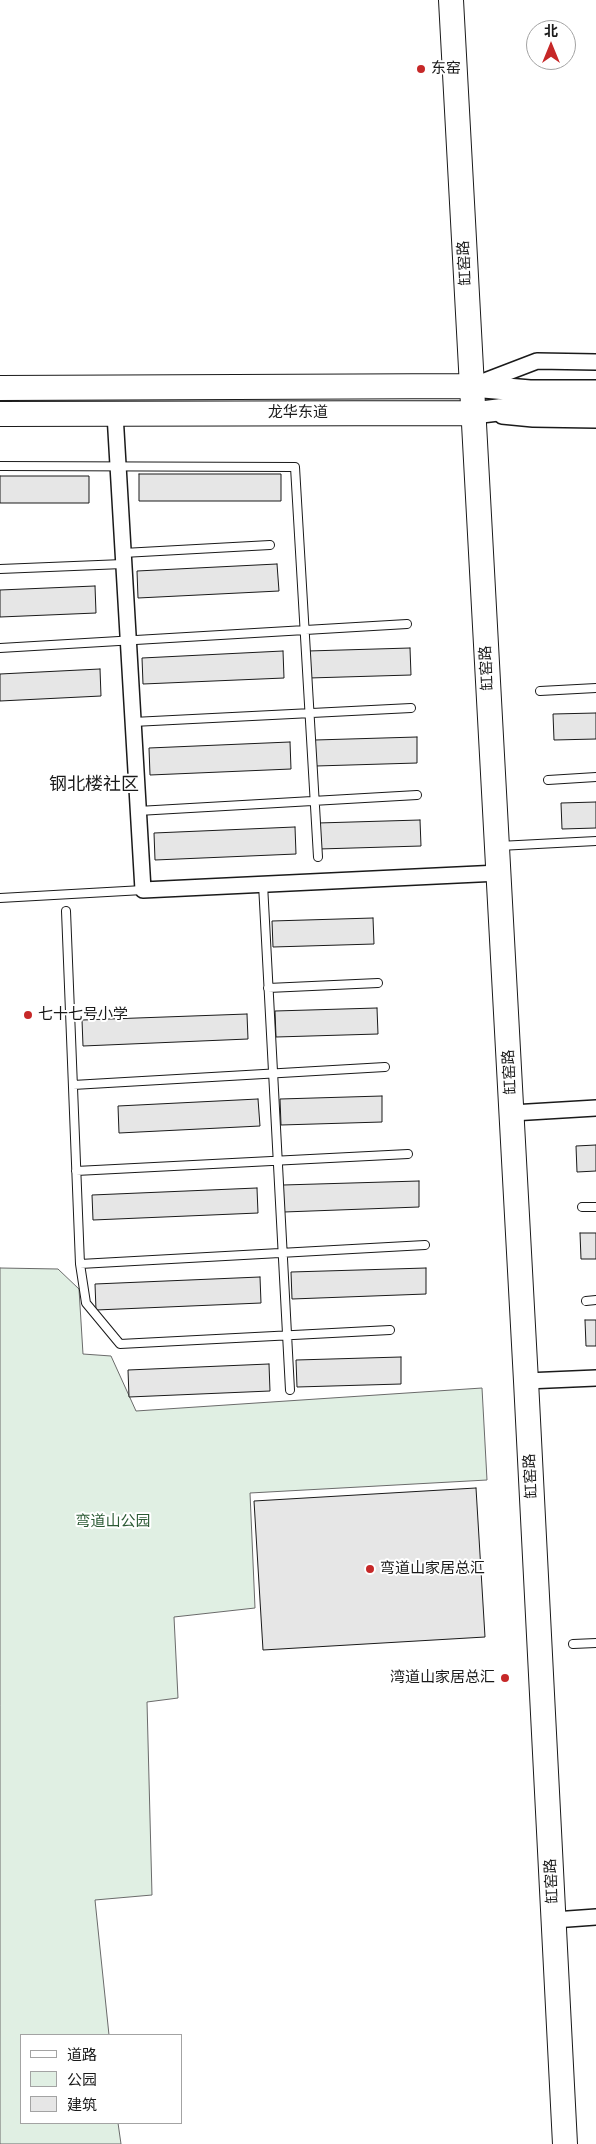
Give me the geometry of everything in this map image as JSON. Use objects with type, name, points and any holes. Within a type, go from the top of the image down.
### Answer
[{"type":"main road","name":"缸窑路","points":[[451,0],[512,1113],[565,2144]]},
{"type":"main road","name":"龙华东道","points":[[0,388],[472,386],[530,391],[596,391]]},
{"type":"main road","name":"龙华东道","points":[[0,414],[473,413],[531,406],[596,407]]},
{"type":"street","points":[[472,386],[536,361],[596,362]]},
{"type":"street","points":[[473,413],[533,419],[596,420]]},
{"type":"street","points":[[115,414],[143,890],[499,873]]},
{"type":"street","points":[[512,1113],[596,1108]]},
{"type":"street","points":[[526,1381],[596,1378]]},
{"type":"street","points":[[554,1920],[596,1917]]},
{"type":"lane","points":[[0,466],[295,466],[318,857]]},
{"type":"lane","points":[[0,569],[270,545]]},
{"type":"lane","points":[[0,648],[407,624]]},
{"type":"lane","points":[[540,691],[596,688]]},
{"type":"lane","points":[[133,722],[411,708]]},
{"type":"lane","points":[[548,780],[596,777]]},
{"type":"lane","points":[[138,811],[418,795]]},
{"type":"lane","points":[[497,846],[596,841]]},
{"type":"lane","points":[[263,884],[290,1390]]},
{"type":"lane","points":[[0,898],[143,890]]},
{"type":"lane","points":[[66,911],[80,1264],[86,1303],[120,1344],[390,1330]]},
{"type":"lane","points":[[268,988],[378,983]]},
{"type":"lane","points":[[73,1085],[385,1067]]},
{"type":"lane","points":[[76,1171],[408,1154]]},
{"type":"lane","points":[[582,1207],[596,1206]]},
{"type":"lane","points":[[80,1264],[424,1245]]},
{"type":"lane","points":[[586,1300],[596,1300]]},
{"type":"lane","points":[[573,1644],[596,1643]]},
{"type":"green space","name":"弯道山公园","points":[[0,1268],[58,1269],[79,1289],[83,1354],[111,1356],[136,1411],[482,1388],[487,1480],[250,1493],[255,1608],[174,1617],[178,1698],[147,1702],[152,1895],[95,1900],[109,2034],[20,2034],[20,2124],[118,2124],[121,2144],[0,2144]]},
{"type":"building","points":[[139,474],[281,474],[281,501],[139,501]]},
{"type":"building","points":[[0,476],[89,476],[89,503],[0,503]]},
{"type":"building","points":[[277,564],[279,591],[138,598],[137,571]]},
{"type":"building","points":[[95,586],[96,613],[0,617],[0,590]]},
{"type":"building","points":[[410,648],[411,675],[309,678],[308,651]]},
{"type":"building","points":[[283,651],[284,678],[143,684],[142,658]]},
{"type":"building","points":[[100,669],[101,696],[0,701],[0,674]]},
{"type":"building","points":[[596,713],[596,739],[554,740],[553,714]]},
{"type":"building","points":[[417,737],[417,763],[316,766],[315,740]]},
{"type":"building","points":[[290,742],[291,769],[150,775],[149,748]]},
{"type":"building","points":[[596,802],[596,828],[562,829],[561,803]]},
{"type":"building","points":[[420,820],[421,846],[319,849],[318,823]]},
{"type":"building","points":[[295,827],[296,854],[155,860],[154,833]]},
{"type":"building","points":[[373,918],[374,944],[273,947],[272,921]]},
{"type":"building","points":[[377,1008],[378,1034],[276,1037],[275,1011]]},
{"type":"building","points":[[247,1014],[248,1039],[83,1046],[82,1020]]},
{"type":"building","points":[[382,1096],[382,1122],[281,1125],[280,1099]]},
{"type":"building","points":[[258,1099],[260,1126],[119,1133],[118,1106]]},
{"type":"building","points":[[596,1145],[596,1171],[577,1172],[576,1146]]},
{"type":"building","points":[[419,1181],[419,1207],[284,1212],[283,1185]]},
{"type":"building","points":[[257,1188],[258,1213],[93,1220],[92,1195]]},
{"type":"building","points":[[580,1233],[596,1233],[596,1259],[581,1259]]},
{"type":"building","points":[[426,1268],[426,1294],[292,1299],[291,1272]]},
{"type":"building","points":[[260,1277],[261,1303],[96,1310],[95,1284]]},
{"type":"building","points":[[585,1320],[596,1320],[596,1346],[586,1346]]},
{"type":"building","points":[[401,1357],[401,1384],[297,1387],[296,1360]]},
{"type":"building","points":[[269,1364],[270,1391],[129,1397],[128,1370]]},
{"type":"building","name":"弯道山家居总汇","points":[[476,1488],[485,1637],[263,1650],[254,1501]]},
{"type":"place","name":"东窑","points":[[421,69]]},
{"type":"place","name":"七十七号小学","points":[[28,1015]]},
{"type":"place","name":"弯道山家居总汇","points":[[370,1569]]},
{"type":"place","name":"湾道山家居总汇","points":[[505,1678]]},
{"type":"district","name":"钢北楼社区","points":[[94,785]]}]
